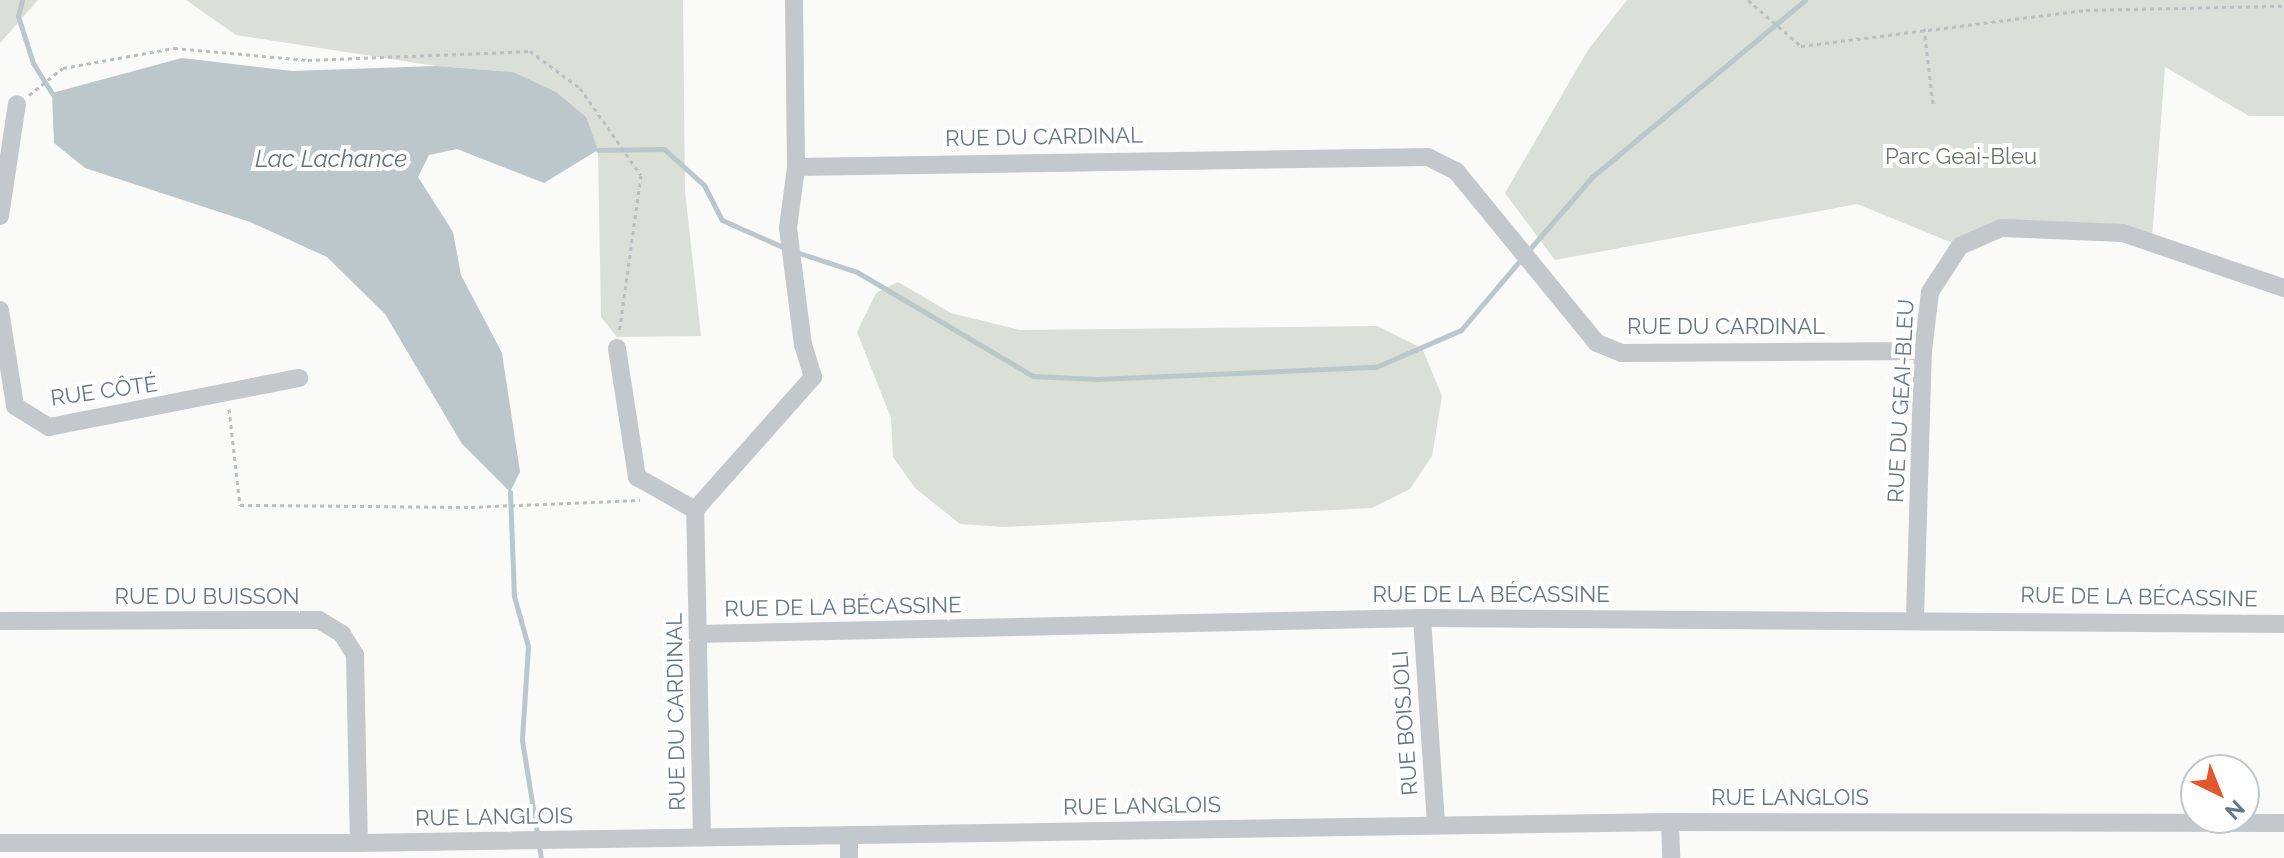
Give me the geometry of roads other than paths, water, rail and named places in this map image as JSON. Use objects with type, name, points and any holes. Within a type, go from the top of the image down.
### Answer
[{"type":"street","points":[[617,348],[637,477],[695,510],[813,377],[803,345],[788,228],[796,167],[794,0]]},
{"type":"street","points":[[0,216],[17,104]]},
{"type":"street","name":"RUE DU CARDINAL","points":[[796,167],[1428,157],[1456,171],[1597,343],[1622,353],[1923,351]]},
{"type":"street","name":"RUE DU GEAI-BLEU","points":[[1915,617],[1923,351],[1930,292],[1960,246],[2001,228],[2123,233],[2284,288]]},
{"type":"street","name":"RUE CÔTÉ","points":[[0,310],[15,406],[49,427],[299,378]]},
{"type":"street","name":"RUE DU CARDINAL","points":[[695,510],[702,837]]},
{"type":"street","name":"RUE DE LA BÉCASSINE","points":[[698,634],[1422,618],[1915,617],[2284,624]]},
{"type":"street","name":"RUE BOISJOLI","points":[[1422,618],[1436,825]]},
{"type":"street","name":"RUE DU BUISSON","points":[[0,621],[319,620],[342,634],[355,655],[359,843]]},
{"type":"street","points":[[1670,822],[1671,858]]},
{"type":"street","name":"RUE LANGLOIS","points":[[0,843],[359,843],[1670,822],[2284,823]]},
{"type":"street","points":[[849,835],[849,858]]},
{"type":"water","name":"Lac Lachance","points":[[182,58],[292,71],[436,66],[513,72],[556,92],[586,117],[598,150],[544,183],[457,149],[429,155],[418,177],[453,232],[461,275],[502,353],[520,472],[510,492],[462,444],[385,314],[327,257],[250,222],[85,168],[54,143],[52,93]]},
{"type":"waterway","points":[[22,0],[18,16],[33,63],[52,93]]},
{"type":"waterway","points":[[1528,251],[1592,177],[1805,0]]},
{"type":"waterway","points":[[598,150],[664,149],[704,185],[722,220],[787,249]]},
{"type":"waterway","points":[[796,252],[857,272],[1033,376],[1097,379],[1376,367],[1461,330],[1522,258]]},
{"type":"waterway","points":[[510,492],[514,596],[528,646],[522,740],[541,858]]},
{"type":"park label","name":"Parc Geai-Bleu","points":[[1961,157]]}]
